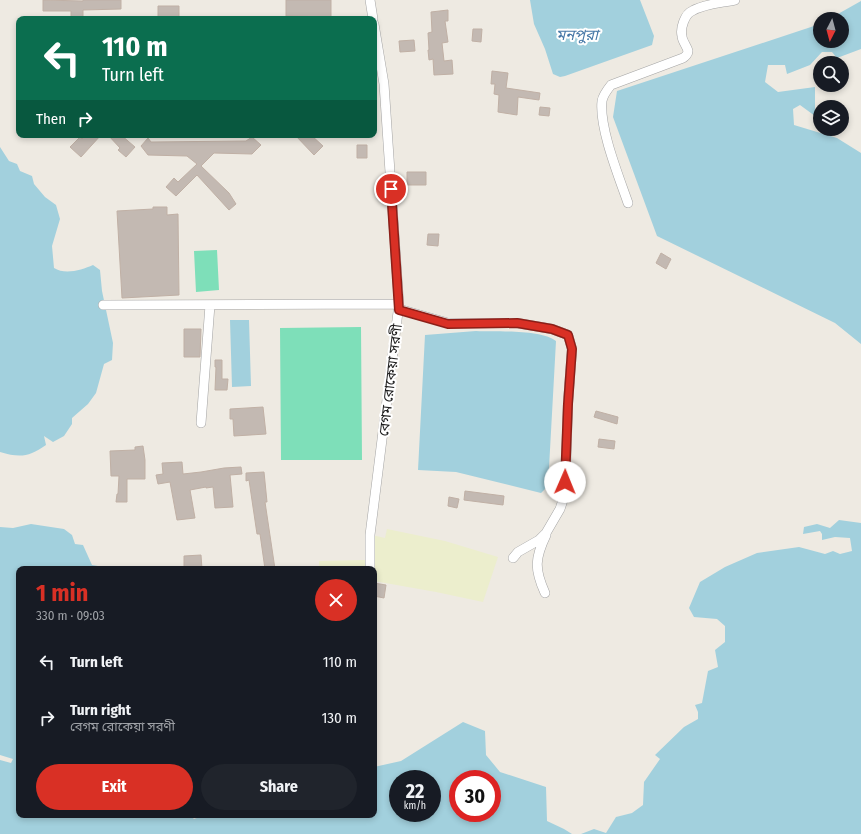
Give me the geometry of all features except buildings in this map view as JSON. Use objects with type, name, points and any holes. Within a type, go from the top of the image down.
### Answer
[{"type":"street","points":[[370,0],[373,16]]},
{"type":"street","points":[[628,203],[614,163],[604,126],[602,101],[606,91],[611,85],[683,58],[687,55],[688,51],[682,36],[682,27],[690,12],[698,8],[735,0]]},
{"type":"street","name":"বেগম রোকেয়া সরণী","points":[[370,566],[370,536],[399,307],[384,84],[378,74],[377,62]]},
{"type":"street","points":[[103,305],[399,307],[448,324],[517,323],[552,329],[568,335],[572,349],[568,404],[565,494],[560,509],[546,533],[538,554],[536,566],[537,573],[545,593]]},
{"type":"street","points":[[201,423],[210,305]]},
{"type":"street","points":[[513,558],[518,552],[539,540],[546,533]]},
{"type":"green space","points":[[217,250],[219,290],[196,292],[194,251]]},
{"type":"green space","points":[[361,327],[362,460],[281,460],[280,328]]},
{"type":"green space","points":[[387,529],[445,541],[498,557],[483,602],[377,582],[377,566],[373,566],[372,535],[385,538]]},
{"type":"green space","points":[[366,560],[366,566],[319,566],[319,561]]},
{"type":"water","name":"মনপুরা","points":[[530,0],[640,0],[654,36],[652,45],[560,77],[553,74],[545,49],[534,24]]},
{"type":"water","points":[[861,1],[861,49],[842,56],[835,56],[832,52],[822,52],[818,56],[813,56],[813,62],[810,65],[787,74],[785,65],[768,65],[765,82],[778,92],[813,87],[813,92],[815,92],[815,100],[813,100],[813,115],[800,105],[793,109],[794,125],[813,131],[813,136],[830,136],[837,138],[861,153],[861,344],[835,323],[657,236],[613,117],[617,91],[813,26],[813,48],[849,48],[849,12],[841,12]]},
{"type":"water","points":[[0,147],[9,161],[17,164],[20,171],[32,176],[34,184],[45,197],[56,205],[60,219],[52,246],[54,268],[68,271],[84,269],[93,265],[100,270],[102,291],[113,343],[112,360],[104,364],[96,393],[88,404],[72,418],[72,424],[64,436],[53,442],[44,436],[46,445],[34,452],[19,456],[0,452]]},
{"type":"water","points":[[230,320],[249,320],[251,386],[232,387]]},
{"type":"water","points":[[476,331],[529,333],[549,337],[556,341],[548,486],[541,493],[456,472],[418,470],[425,335]]},
{"type":"water","points":[[839,520],[861,523],[861,834],[581,834],[594,829],[606,833],[616,817],[632,813],[643,805],[644,782],[660,759],[655,755],[684,727],[698,719],[698,712],[695,705],[702,703],[708,671],[718,667],[715,650],[725,642],[725,626],[717,619],[694,617],[689,608],[700,582],[725,567],[757,553],[799,547],[825,554],[833,551],[840,554],[852,551],[850,538],[835,537],[822,540],[822,534],[820,531],[803,534],[804,527],[817,524],[830,528]]},
{"type":"water","points":[[31,524],[64,529],[72,535],[75,544],[83,545],[92,565],[98,566],[16,566],[16,818],[377,818],[377,766],[401,761],[463,722],[485,731],[486,755],[498,770],[449,770],[449,822],[501,822],[501,772],[546,787],[547,821],[572,834],[0,834],[0,760],[11,763],[13,759],[0,755],[0,527],[13,528]]},
{"type":"route","points":[[391,189],[399,310],[448,324],[517,323],[552,329],[568,335],[572,349],[565,482]]}]
